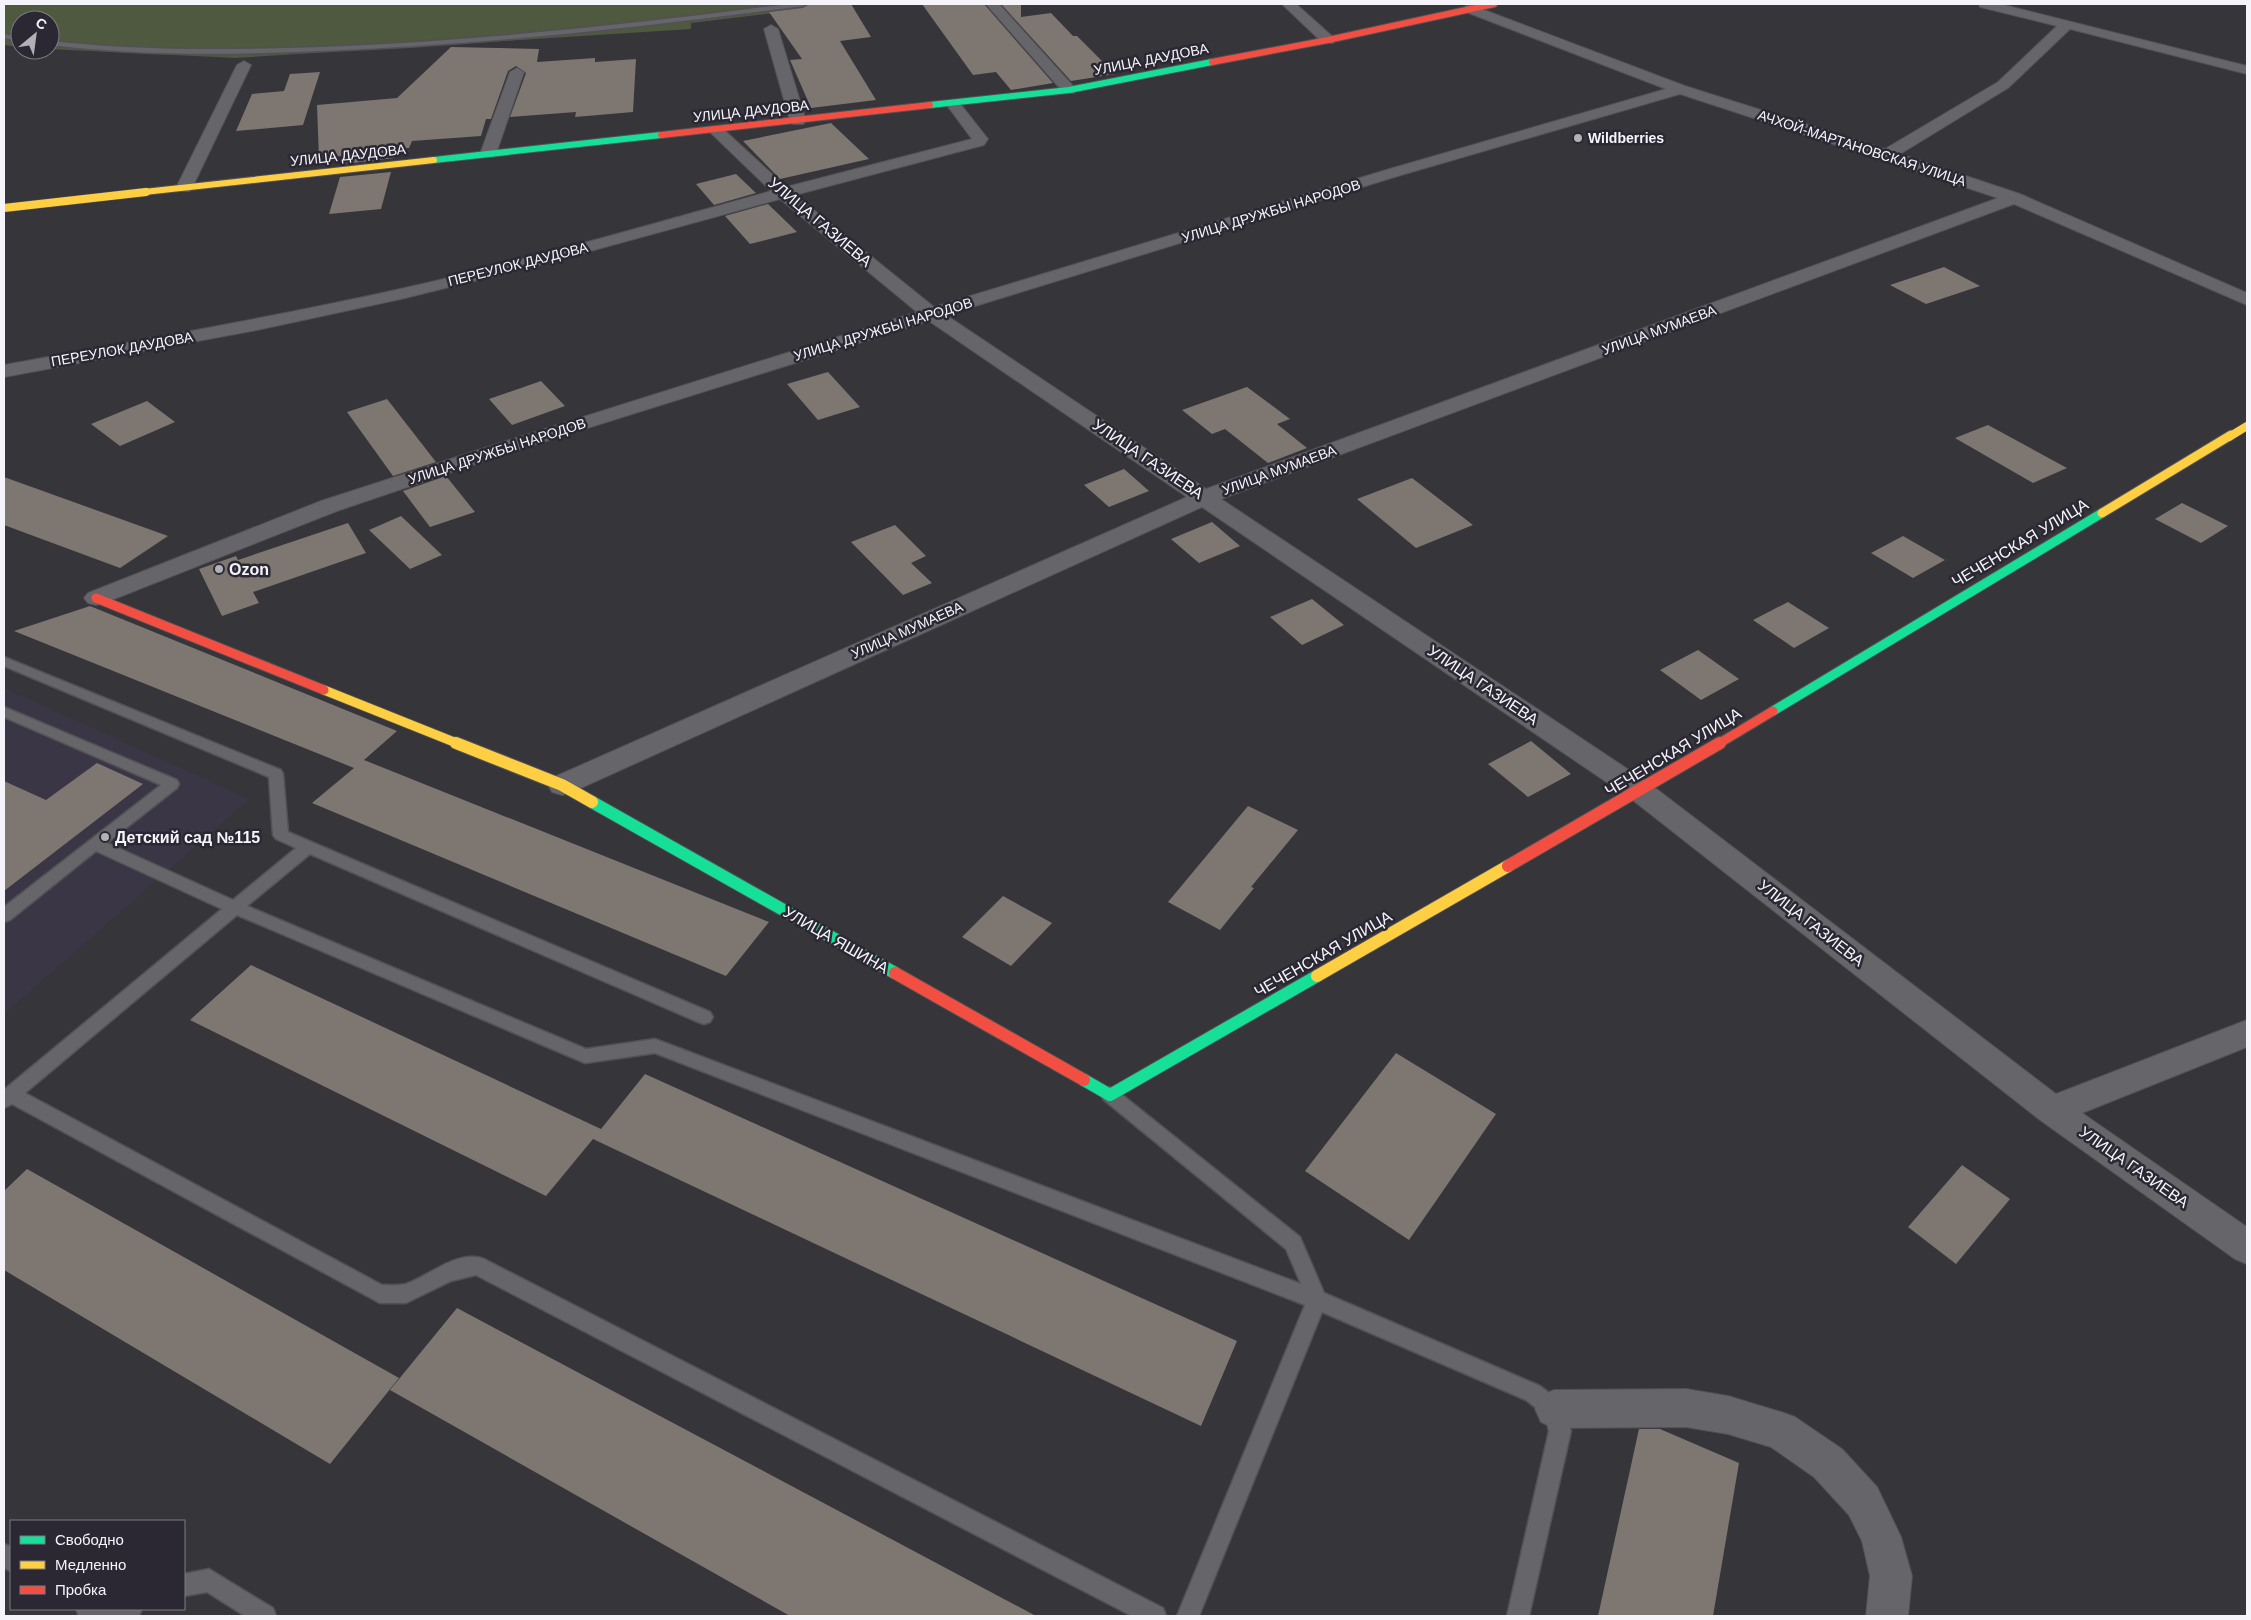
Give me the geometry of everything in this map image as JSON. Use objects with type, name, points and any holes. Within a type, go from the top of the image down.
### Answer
[{"type":"street","points":[[992,4],[1069,90]]},
{"type":"street","points":[[1288,4],[1328,40]]},
{"type":"street","name":"УЛИЦА ДАУДОВА","points":[[4,208],[1069,90],[1328,40],[1494,4]]},
{"type":"street","points":[[1986,4],[2247,70]]},
{"type":"street","name":"АЧХОЙ-МАРТАНОВСКАЯ УЛИЦА","points":[[1471,9],[1680,89],[2014,198],[2247,300]]},
{"type":"street","points":[[1887,155],[2003,85],[2067,24]]},
{"type":"street","points":[[771,29],[798,121]]},
{"type":"street","points":[[184,188],[244,66]]},
{"type":"street","points":[[488,154],[517,72]]},
{"type":"street","name":"УЛИЦА ДРУЖБЫ НАРОДОВ","points":[[96,598],[329,506],[504,448],[931,314],[1680,89]]},
{"type":"street","name":"ПЕРЕУЛОК ДАУДОВА","points":[[4,370],[257,324],[401,294],[542,259],[978,142],[980,139],[953,104]]},
{"type":"street","name":"УЛИЦА ГАЗИЕВА","points":[[716,130],[783,193],[931,314],[1640,791],[2052,1110],[2247,1247]]},
{"type":"street","name":"УЛИЦА МУМАЕВА","points":[[562,785],[1205,497],[2014,198]]},
{"type":"street","name":"ЧЕЧЕНСКАЯ УЛИЦА","points":[[1110,1095],[1640,791],[2247,426]]},
{"type":"street","name":"УЛИЦА ЯШИНА","points":[[96,598],[562,785],[1110,1095]]},
{"type":"street","points":[[2052,1110],[2247,1033]]},
{"type":"street","points":[[1554,1409],[1686,1408],[1728,1414],[1781,1431],[1828,1463],[1862,1501],[1881,1537],[1891,1576],[1887,1616]]},
{"type":"lane","points":[[60,44],[86,47],[240,52],[401,46],[643,25],[803,4]]},
{"type":"lane","points":[[4,661],[276,774],[280,835],[704,1017]]},
{"type":"lane","points":[[4,712],[172,784],[4,916]]},
{"type":"lane","points":[[95,844],[235,908],[585,1056],[605,1056],[637,1048],[655,1046],[1317,1300],[1533,1393],[1554,1409],[1560,1431],[1518,1616]]},
{"type":"lane","points":[[308,847],[7,1097],[380,1294],[406,1294],[448,1272],[477,1266],[1155,1616]]},
{"type":"lane","points":[[1110,1095],[1293,1243],[1317,1300],[1188,1616]]},
{"type":"lane","points":[[185,1585],[209,1580],[265,1616]]},
{"type":"lane","points":[[89,1610],[94,1613],[122,1613],[129,1610]]},
{"type":"shaded area","name":"Детский сад №115","points":[[4,688],[249,799],[4,1014]]},
{"type":"green space","points":[[4,4],[849,4],[691,23],[691,29],[236,58],[60,49],[60,10],[10,10],[10,46],[4,45]]},
{"type":"building","points":[[809,4],[851,4],[871,37],[840,41],[876,100],[811,108],[790,60],[802,59],[769,12],[803,8]]},
{"type":"building","points":[[922,4],[984,4],[1053,83],[1011,90],[996,72],[973,75]]},
{"type":"building","points":[[1001,4],[1021,4],[1021,17],[1051,13],[1115,74],[1071,81]]},
{"type":"building","points":[[451,47],[539,49],[537,62],[595,58],[595,62],[636,59],[633,112],[575,117],[576,112],[510,117],[526,73],[516,66],[508,71],[491,119],[486,119],[481,136],[412,141],[409,148],[397,149],[394,158],[344,164],[347,155],[319,159],[317,105],[397,98]]},
{"type":"building","points":[[320,72],[303,125],[236,131],[252,94],[284,91],[290,74]]},
{"type":"building","points":[[831,123],[869,159],[780,179],[743,141]]},
{"type":"building","points":[[391,172],[381,209],[329,214],[340,177]]},
{"type":"building","points":[[736,174],[756,193],[714,205],[696,184]]},
{"type":"building","points":[[768,204],[797,232],[750,244],[725,216]]},
{"type":"building","points":[[1944,267],[1980,286],[1926,304],[1890,285]]},
{"type":"building","points":[[828,372],[860,407],[818,420],[787,384]]},
{"type":"building","points":[[541,381],[565,406],[512,425],[489,399]]},
{"type":"building","points":[[1247,387],[1290,419],[1277,424],[1307,448],[1268,463],[1225,429],[1212,434],[1182,410]]},
{"type":"building","points":[[387,399],[436,462],[393,476],[347,412]]},
{"type":"building","points":[[147,401],[175,422],[120,446],[91,424]]},
{"type":"building","points":[[1988,425],[2067,468],[2033,483],[1955,438]]},
{"type":"building","points":[[1124,469],[1149,491],[1109,507],[1084,485]]},
{"type":"building","points":[[446,476],[475,512],[430,527],[403,491]]},
{"type":"building","points":[[4,477],[168,536],[120,568],[4,525]]},
{"type":"building","points":[[1412,478],[1473,525],[1416,548],[1357,499]]},
{"type":"building","points":[[2182,503],[2228,526],[2201,543],[2155,519]]},
{"type":"building","points":[[401,516],[442,555],[410,569],[369,530]]},
{"type":"building","points":[[1212,522],[1240,546],[1199,563],[1171,539]]},
{"type":"building","points":[[348,523],[366,553],[253,592],[259,603],[222,616],[199,569],[236,556],[238,560]]},
{"type":"building","points":[[895,525],[926,556],[911,563],[932,583],[903,595],[851,542]]},
{"type":"building","points":[[1903,536],[1945,560],[1913,578],[1871,553]]},
{"type":"building","points":[[1312,599],[1344,625],[1302,645],[1270,617]]},
{"type":"building","points":[[1788,602],[1829,628],[1794,648],[1753,620]]},
{"type":"building","points":[[90,606],[397,731],[364,760],[769,922],[726,976],[312,803],[354,768],[14,631]]},
{"type":"building","points":[[1698,650],[1739,679],[1701,700],[1660,670]]},
{"type":"building","points":[[1531,741],[1571,774],[1528,797],[1488,764]]},
{"type":"building","points":[[97,763],[143,784],[4,891],[4,781],[46,800]]},
{"type":"building","points":[[1248,806],[1298,830],[1251,887],[1254,888],[1220,930],[1168,902]]},
{"type":"building","points":[[1003,896],[1052,923],[1011,966],[962,937]]},
{"type":"building","points":[[251,965],[601,1129],[645,1074],[1237,1341],[1201,1426],[593,1139],[546,1196],[190,1020]]},
{"type":"building","points":[[1396,1053],[1496,1114],[1409,1240],[1305,1171]]},
{"type":"building","points":[[1962,1165],[2010,1199],[1956,1264],[1908,1227]]},
{"type":"building","points":[[27,1169],[399,1378],[330,1464],[4,1270],[4,1191]]},
{"type":"building","points":[[457,1308],[1036,1616],[790,1616],[390,1390]]},
{"type":"building","points":[[1639,1429],[1660,1429],[1739,1463],[1713,1616],[1598,1616]]},
{"type":"traffic: fast","points":[[930,105],[1069,90],[1212,62]]},
{"type":"traffic: fast","points":[[434,160],[661,135]]},
{"type":"traffic: fast","points":[[1773,711],[2102,513]]},
{"type":"traffic: fast","points":[[592,802],[895,973]]},
{"type":"traffic: fast","points":[[1084,1080],[1110,1095],[1317,976]]},
{"type":"traffic: slow","points":[[4,208],[434,160]]},
{"type":"traffic: slow","points":[[2102,513],[2247,426]]},
{"type":"traffic: slow","points":[[324,690],[562,785],[592,802]]},
{"type":"traffic: slow","points":[[1317,976],[1508,866]]},
{"type":"traffic: jam","points":[[1212,62],[1328,40],[1494,4]]},
{"type":"traffic: jam","points":[[661,135],[930,105]]},
{"type":"traffic: jam","points":[[96,598],[324,690]]},
{"type":"traffic: jam","points":[[1508,866],[1640,791],[1773,711]]},
{"type":"traffic: jam","points":[[895,973],[1084,1080]]},
{"type":"place","name":"Wildberries","points":[[1578,138]]},
{"type":"place","name":"Ozon","points":[[219,569]]},
{"type":"place","name":"Детский сад №115","points":[[105,837]]}]
